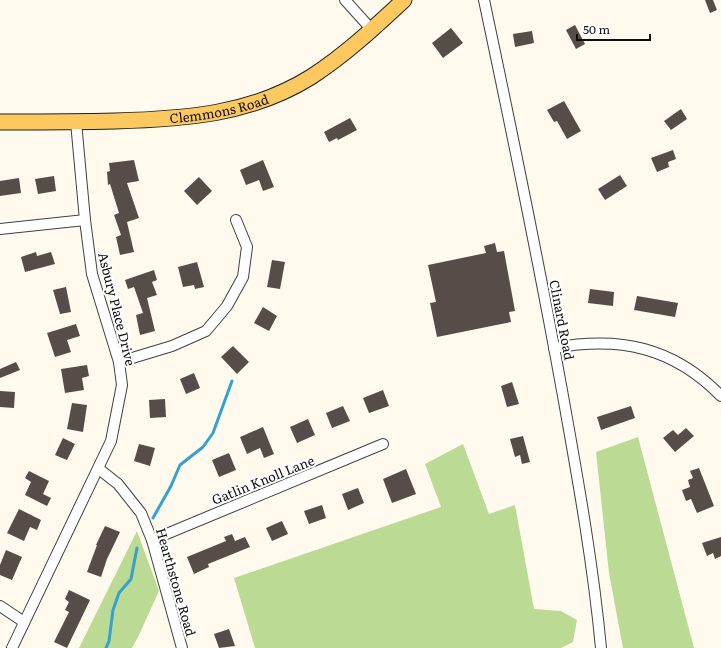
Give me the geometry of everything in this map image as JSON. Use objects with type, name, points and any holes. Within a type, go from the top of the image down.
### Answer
[{"type":"main road","name":"Clemmons Road","points":[[0,122],[76,122],[182,119],[242,107],[269,98],[311,77],[372,30],[404,0]]},
{"type":"street","points":[[345,0],[372,30]]},
{"type":"street","name":"Clinard Road","points":[[484,0],[528,207],[554,348],[586,528],[601,648]]},
{"type":"street","name":"Asbury Place Drive","points":[[12,648],[99,470],[111,441],[122,385],[119,362],[92,274],[85,220],[76,122]]},
{"type":"street","points":[[0,229],[85,220]]},
{"type":"street","points":[[119,362],[172,346],[206,331],[223,311],[243,277],[247,247],[236,220]]},
{"type":"street","points":[[554,348],[602,342],[646,349],[682,365],[697,375],[721,396]]},
{"type":"street","name":"Gatlin Knoll Lane","points":[[152,540],[383,444]]},
{"type":"street","name":"Hearthstone Road","points":[[99,470],[118,484],[141,513],[152,540],[182,648]]},
{"type":"street","points":[[0,606],[24,622]]},
{"type":"green space","points":[[638,437],[694,648],[623,648],[609,573],[596,452]]},
{"type":"green space","points":[[463,444],[489,514],[515,505],[534,609],[561,611],[577,620],[573,642],[561,648],[255,648],[234,578],[441,507],[425,464]]},
{"type":"green space","points":[[137,531],[159,591],[139,635],[132,648],[79,648]]},
{"type":"building","points":[[705,0],[713,0],[717,10],[710,13]]},
{"type":"building","points":[[575,25],[585,44],[576,49],[566,30]]},
{"type":"building","points":[[451,28],[463,43],[443,58],[432,43]]},
{"type":"building","points":[[532,31],[534,43],[515,47],[513,34]]},
{"type":"building","points":[[564,101],[581,131],[567,139],[557,121],[554,122],[547,110]]},
{"type":"building","points":[[681,109],[687,119],[671,130],[664,121]]},
{"type":"building","points":[[350,118],[357,130],[338,140],[337,138],[329,142],[324,132]]},
{"type":"building","points":[[673,150],[676,159],[668,162],[669,167],[657,172],[651,158]]},
{"type":"building","points":[[134,160],[139,181],[127,183],[139,218],[127,222],[134,252],[120,255],[116,237],[121,235],[114,215],[119,213],[110,184],[108,185],[107,172],[110,171],[109,163]]},
{"type":"building","points":[[263,160],[274,187],[263,191],[259,180],[246,185],[240,170]]},
{"type":"building","points":[[620,175],[627,186],[605,200],[598,189]]},
{"type":"building","points":[[54,176],[56,191],[38,194],[35,179]]},
{"type":"building","points":[[199,177],[212,191],[197,205],[184,191]]},
{"type":"building","points":[[19,178],[21,193],[0,196],[0,181]]},
{"type":"building","points":[[495,243],[497,252],[504,251],[515,311],[509,312],[511,322],[437,337],[430,303],[436,302],[428,265],[486,253],[484,246]]},
{"type":"building","points":[[36,252],[37,256],[51,252],[55,264],[25,272],[21,257]]},
{"type":"building","points":[[272,260],[285,262],[280,289],[267,287]]},
{"type":"building","points":[[197,262],[204,287],[195,289],[194,285],[183,287],[178,267]]},
{"type":"building","points":[[154,270],[157,280],[152,282],[157,295],[147,298],[155,331],[140,335],[136,315],[143,313],[134,287],[128,289],[125,280]]},
{"type":"building","points":[[66,287],[71,312],[60,314],[53,290]]},
{"type":"building","points":[[590,289],[614,292],[613,306],[588,303]]},
{"type":"building","points":[[637,296],[678,303],[675,317],[634,310]]},
{"type":"building","points":[[263,307],[277,316],[269,331],[254,323]]},
{"type":"building","points":[[76,324],[80,336],[67,340],[71,352],[55,357],[47,333]]},
{"type":"building","points":[[233,346],[249,362],[237,374],[221,357]]},
{"type":"building","points":[[16,362],[20,370],[0,378],[0,369]]},
{"type":"building","points":[[87,365],[89,376],[82,378],[84,390],[65,393],[61,369]]},
{"type":"building","points":[[194,373],[200,388],[186,394],[180,379]]},
{"type":"building","points":[[512,382],[519,404],[507,407],[501,386]]},
{"type":"building","points":[[383,390],[389,406],[369,413],[363,398]]},
{"type":"building","points":[[0,391],[15,392],[14,408],[0,407]]},
{"type":"building","points":[[165,399],[166,417],[150,418],[149,400]]},
{"type":"building","points":[[72,403],[87,405],[83,432],[67,429]]},
{"type":"building","points":[[343,406],[350,421],[332,428],[326,413]]},
{"type":"building","points":[[631,406],[635,418],[601,430],[597,417]]},
{"type":"building","points":[[308,419],[315,435],[297,443],[290,427]]},
{"type":"building","points":[[263,427],[274,454],[264,458],[260,448],[247,454],[240,437]]},
{"type":"building","points":[[686,428],[694,436],[675,452],[663,438],[673,430],[678,435]]},
{"type":"building","points":[[523,436],[530,462],[522,464],[520,455],[515,457],[510,439]]},
{"type":"building","points":[[63,438],[75,444],[67,460],[55,455]]},
{"type":"building","points":[[139,444],[155,448],[150,466],[134,461]]},
{"type":"building","points":[[229,453],[236,470],[219,477],[212,460]]},
{"type":"building","points":[[699,468],[714,506],[697,513],[691,499],[686,501],[682,490],[690,487],[688,480],[693,478],[690,471]]},
{"type":"building","points":[[406,469],[416,494],[392,503],[383,479]]},
{"type":"building","points":[[29,471],[49,481],[43,494],[51,498],[47,506],[25,495],[31,482],[25,478]]},
{"type":"building","points":[[358,488],[364,503],[348,510],[342,494]]},
{"type":"building","points":[[322,505],[326,518],[309,524],[304,511]]},
{"type":"building","points":[[19,509],[41,520],[37,530],[30,527],[24,541],[7,533]]},
{"type":"building","points":[[282,521],[288,534],[272,541],[266,528]]},
{"type":"building","points":[[105,526],[120,532],[107,559],[101,577],[87,572],[96,545]]},
{"type":"building","points":[[232,534],[235,541],[245,537],[250,547],[208,564],[209,567],[194,574],[187,557],[226,541],[224,537]]},
{"type":"building","points":[[721,537],[721,556],[715,559],[713,553],[707,556],[702,543]]},
{"type":"building","points":[[6,550],[22,557],[12,580],[0,575],[0,565]]},
{"type":"building","points":[[69,590],[90,600],[67,648],[54,642],[69,612],[65,610],[69,602],[65,599]]},
{"type":"building","points":[[229,629],[235,646],[219,648],[214,634]]},
{"type":"waterway","points":[[153,518],[171,486],[180,465],[203,447],[213,433],[232,381]]},
{"type":"waterway","points":[[106,648],[109,641],[113,610],[119,593],[131,579],[137,548]]}]
